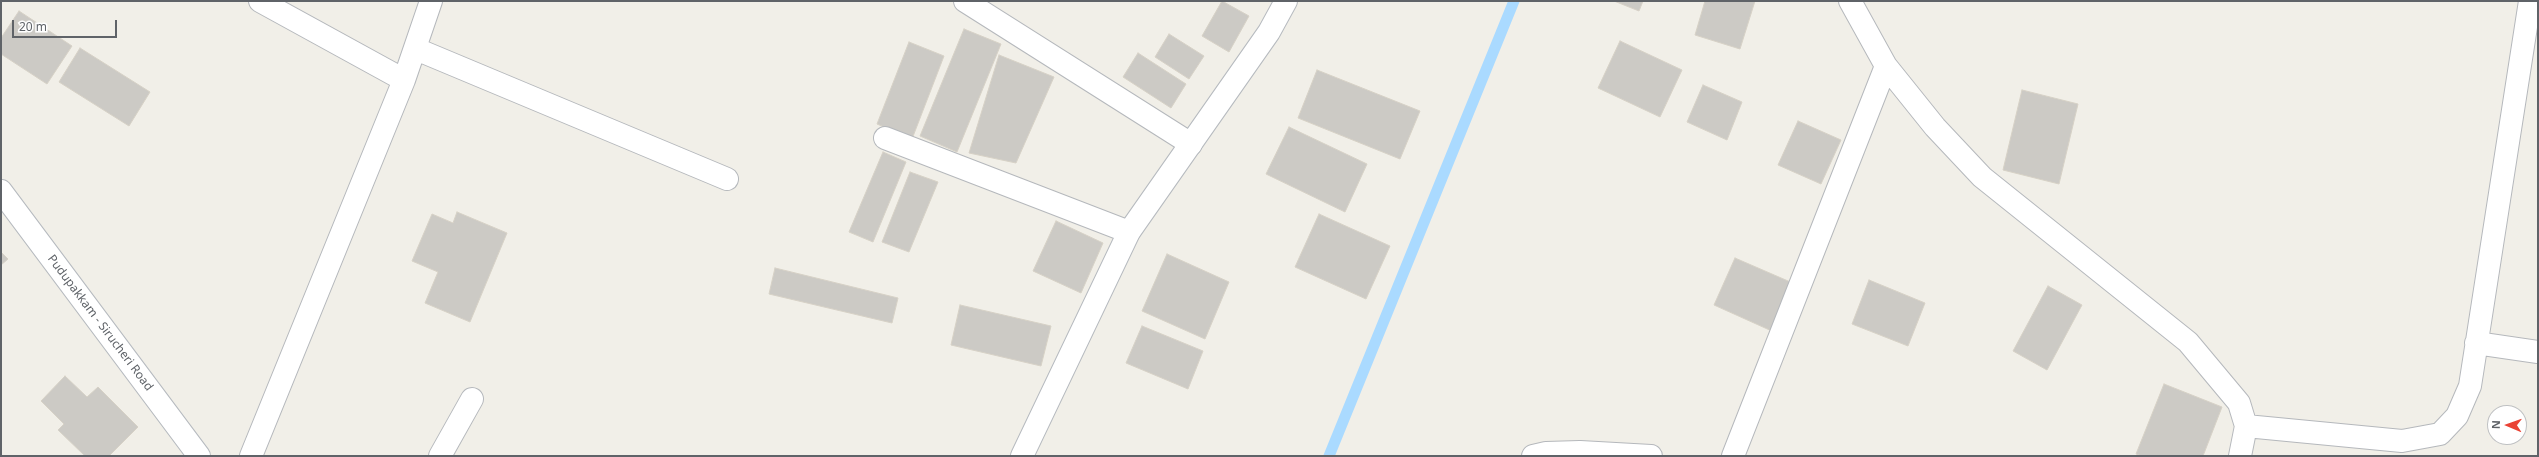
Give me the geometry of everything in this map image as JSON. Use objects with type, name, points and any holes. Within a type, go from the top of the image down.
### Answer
[{"type":"street","points":[[260,1],[404,80]]},
{"type":"street","points":[[251,456],[404,80],[416,49],[431,1]]},
{"type":"street","points":[[965,1],[1191,144]]},
{"type":"street","points":[[1022,456],[1129,232],[1269,32],[1286,1]]},
{"type":"street","points":[[1850,1],[1886,66],[1935,127],[1982,177],[2188,342],[2239,403],[2246,426],[2240,456]]},
{"type":"street","points":[[2246,426],[2402,441],[2440,434],[2457,416],[2470,386],[2530,1]]},
{"type":"street","points":[[416,49],[727,179]]},
{"type":"street","points":[[1733,456],[1886,66]]},
{"type":"street","points":[[885,138],[1129,232]]},
{"type":"street","name":"Pudupakkam - Sirucheri Road","points":[[1,191],[199,456]]},
{"type":"street","points":[[2476,343],[2538,352]]},
{"type":"street","points":[[440,456],[472,399]]},
{"type":"street","points":[[1533,456],[1546,453],[1580,452],[1651,456]]},
{"type":"building","points":[[1222,1],[1249,16],[1229,52],[1202,36]]},
{"type":"building","points":[[1614,1],[1643,1],[1639,11]]},
{"type":"building","points":[[1705,1],[1755,1],[1740,49],[1695,35]]},
{"type":"building","points":[[19,11],[72,46],[47,84],[1,54],[1,38]]},
{"type":"building","points":[[964,29],[1001,44],[957,152],[920,136]]},
{"type":"building","points":[[1169,34],[1204,56],[1189,79],[1155,57]]},
{"type":"building","points":[[1620,41],[1682,70],[1660,117],[1598,88]]},
{"type":"building","points":[[909,42],[944,56],[912,139],[877,124]]},
{"type":"building","points":[[80,48],[150,92],[129,126],[59,82]]},
{"type":"building","points":[[1138,53],[1186,84],[1171,108],[1123,77]]},
{"type":"building","points":[[999,55],[1054,77],[1016,163],[969,153]]},
{"type":"building","points":[[1317,70],[1420,111],[1400,159],[1298,118]]},
{"type":"building","points":[[1703,85],[1742,102],[1727,140],[1687,122]]},
{"type":"building","points":[[2022,90],[2078,104],[2059,184],[2003,170]]},
{"type":"building","points":[[1798,121],[1841,140],[1821,184],[1778,165]]},
{"type":"building","points":[[1289,127],[1367,164],[1345,212],[1266,174]]},
{"type":"building","points":[[883,152],[906,162],[873,242],[849,232]]},
{"type":"building","points":[[910,172],[938,182],[909,252],[882,242]]},
{"type":"building","points":[[457,212],[507,233],[470,322],[425,303],[438,272],[412,261],[432,214],[453,223]]},
{"type":"building","points":[[1319,214],[1390,246],[1366,299],[1295,267]]},
{"type":"building","points":[[1056,221],[1103,243],[1081,293],[1033,271]]},
{"type":"building","points":[[1,252],[8,259],[1,265]]},
{"type":"building","points":[[1167,254],[1229,282],[1205,339],[1142,311]]},
{"type":"building","points":[[1735,258],[1795,284],[1774,332],[1714,305]]},
{"type":"building","points":[[775,268],[898,298],[892,323],[769,294]]},
{"type":"building","points":[[1869,280],[1925,303],[1908,346],[1852,324]]},
{"type":"building","points":[[2048,286],[2082,305],[2047,370],[2013,351]]},
{"type":"building","points":[[960,305],[1051,326],[1041,366],[951,345]]},
{"type":"building","points":[[1142,326],[1203,351],[1188,389],[1126,363]]},
{"type":"building","points":[[65,376],[87,397],[98,387],[138,427],[109,456],[85,456],[58,430],[64,424],[41,401]]},
{"type":"building","points":[[2164,384],[2222,407],[2203,456],[2142,456],[2136,454]]},
{"type":"waterway","points":[[1329,456],[1514,1]]}]
